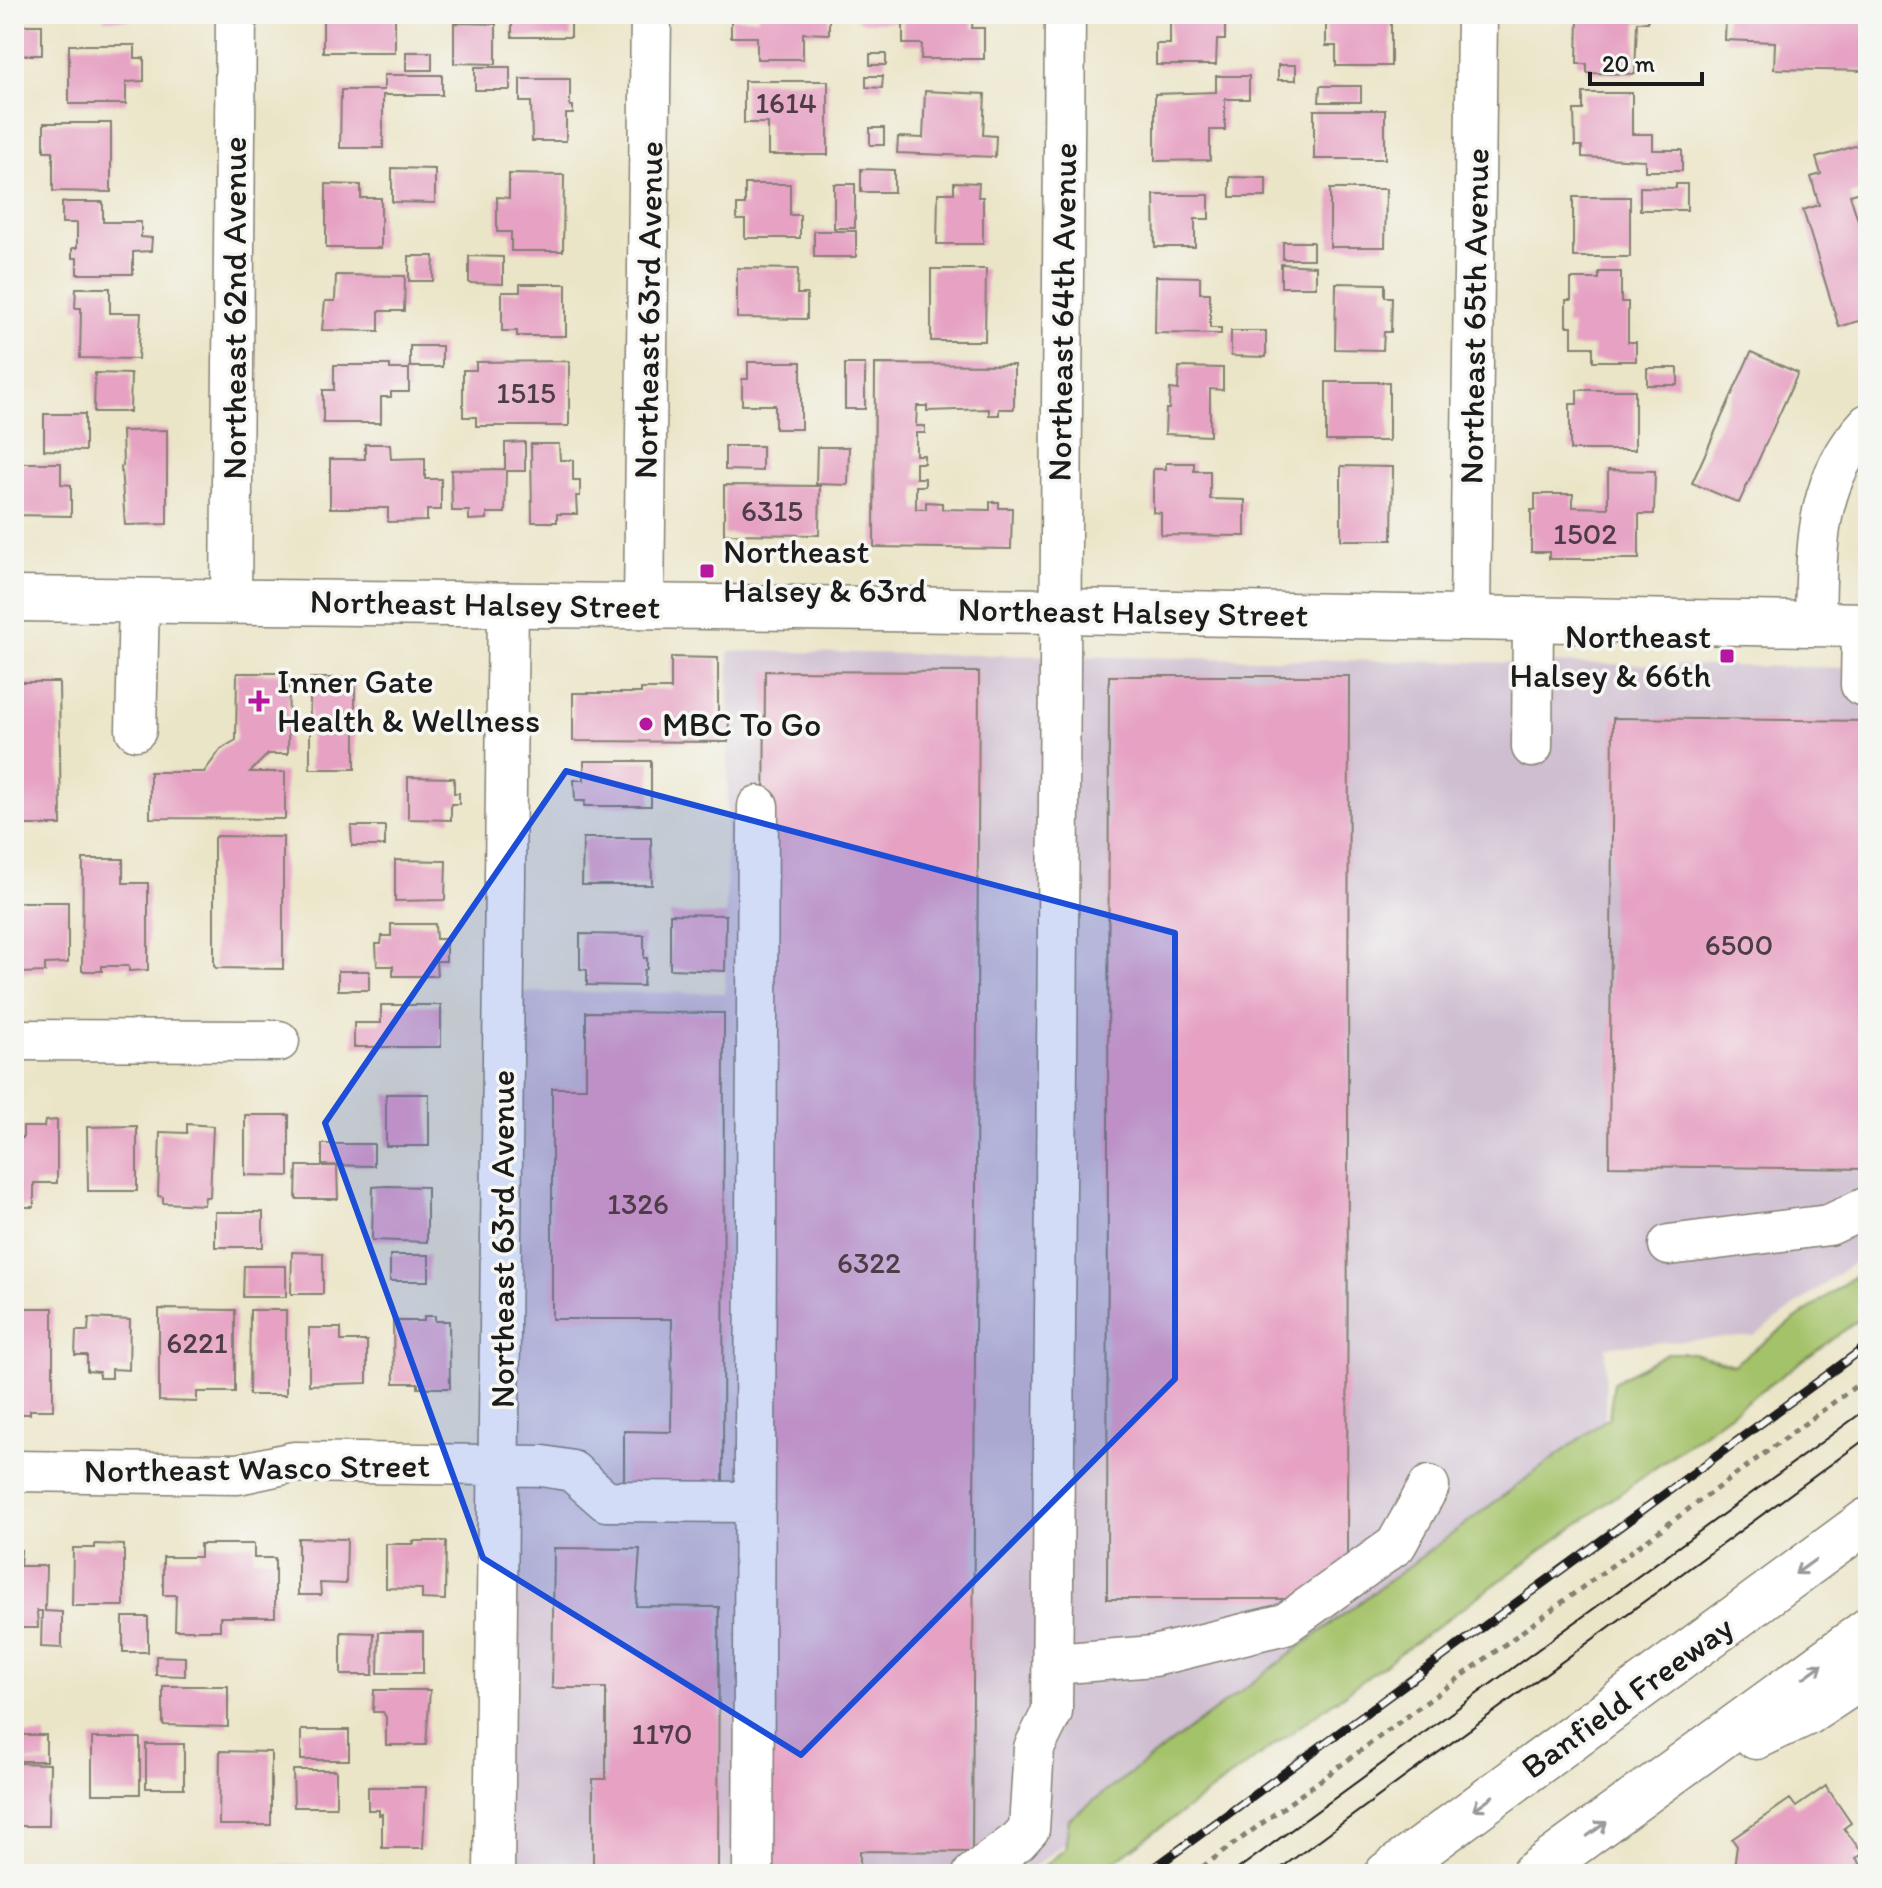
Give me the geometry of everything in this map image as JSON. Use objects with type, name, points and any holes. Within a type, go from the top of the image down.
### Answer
[{"type":"main road","name":"Northeast Halsey Street","points":[[14,599],[508,603],[1865,624]]},
{"type":"main road","name":"Banfield Freeway","points":[[1387,1874],[1868,1520]]},
{"type":"main road","points":[[1533,1874],[1868,1630]]},
{"type":"main road","points":[[1660,1784],[1809,1712],[1868,1673]]},
{"type":"street","name":"Northeast 62nd Avenue","points":[[231,601],[236,14]]},
{"type":"street","name":"Northeast 63rd Avenue","points":[[644,606],[651,14]]},
{"type":"street","name":"Northeast 64th Avenue","points":[[973,1874],[1018,1841],[1029,1829],[1034,1748],[1052,1712],[1065,14]]},
{"type":"street","name":"Northeast 65th Avenue","points":[[1470,617],[1477,14]]},
{"type":"street","points":[[1815,624],[1817,543],[1823,506],[1831,479],[1844,455],[1868,424]]},
{"type":"street","points":[[136,730],[139,600]]},
{"type":"street","name":"Northeast 63rd Avenue","points":[[494,1874],[508,603]]},
{"type":"street","points":[[1532,747],[1533,619]]},
{"type":"street","points":[[1865,624],[1861,685],[1868,685]]},
{"type":"street","points":[[753,1874],[758,806]]},
{"type":"street","points":[[14,1040],[279,1041]]},
{"type":"street","points":[[1669,1245],[1829,1225],[1868,1207]]},
{"type":"street","name":"Northeast Wasco Street","points":[[14,1471],[238,1474],[294,1462],[556,1466],[572,1471],[606,1501],[755,1502]]},
{"type":"street","points":[[1053,1664],[1154,1656],[1285,1624],[1396,1545],[1429,1486]]},
{"type":"path","points":[[1193,1874],[1868,1377]]},
{"type":"highlighted area","points":[[566,771],[1175,933],[1175,1379],[801,1755],[483,1558],[325,1123]]},
{"type":"shaded area","points":[[729,651],[1868,668],[1868,1252],[1754,1336],[1606,1346],[1605,1424],[1025,1874],[274,1874],[274,1865],[493,1865],[499,992],[725,993]]},
{"type":"green space","points":[[1868,1266],[1868,1313],[1097,1874],[1034,1874],[1065,1849],[1069,1819],[1609,1417],[1614,1382],[1667,1353],[1693,1353],[1733,1365]]},
{"type":"building","points":[[104,14],[139,14],[139,20],[104,20]]},
{"type":"building","points":[[323,14],[395,14],[395,52],[323,52]]},
{"type":"building","points":[[493,14],[571,14],[571,37],[512,37],[512,19],[493,19]]},
{"type":"building","points":[[758,14],[829,14],[829,34],[803,33],[803,59],[757,59],[757,37],[731,37],[731,18],[758,18]]},
{"type":"building","points":[[858,14],[973,14],[972,28],[984,28],[984,59],[921,59],[922,44],[903,44],[903,22],[858,22]]},
{"type":"building","points":[[1170,14],[1211,14],[1210,21],[1216,21],[1216,14],[1272,14],[1272,21],[1225,21],[1225,40],[1217,40],[1216,65],[1156,65],[1156,44],[1170,44]]},
{"type":"building","points":[[1326,14],[1391,14],[1391,66],[1336,66],[1336,46],[1326,46]]},
{"type":"building","points":[[1605,14],[1648,14],[1648,22],[1637,22],[1635,74],[1587,73],[1587,64],[1577,64],[1578,16],[1605,17]]},
{"type":"building","points":[[1726,14],[1775,14],[1775,18],[1868,21],[1868,71],[1774,69],[1775,42],[1725,40]]},
{"type":"building","points":[[454,23],[496,24],[496,64],[454,63]]},
{"type":"building","points":[[14,25],[42,25],[42,55],[14,55]]},
{"type":"building","points":[[69,45],[135,45],[135,58],[144,58],[144,81],[126,82],[126,104],[69,104]]},
{"type":"building","points":[[406,52],[432,52],[432,70],[406,70]]},
{"type":"building","points":[[870,54],[886,54],[886,65],[870,65]]},
{"type":"building","points":[[1278,65],[1296,65],[1296,80],[1278,80]]},
{"type":"building","points":[[475,67],[510,67],[510,90],[475,90]]},
{"type":"building","points":[[384,75],[442,75],[442,95],[383,95],[383,148],[340,148],[341,90],[384,90]]},
{"type":"building","points":[[866,76],[883,76],[882,88],[866,87]]},
{"type":"building","points":[[1216,76],[1249,76],[1249,99],[1225,99],[1225,130],[1210,130],[1210,160],[1155,161],[1155,94],[1216,92]]},
{"type":"building","points":[[520,79],[570,79],[573,114],[566,114],[566,141],[532,141],[531,102],[520,102]]},
{"type":"building","points":[[744,81],[828,81],[828,155],[768,155],[768,123],[744,123]]},
{"type":"building","points":[[1320,86],[1361,86],[1361,102],[1319,102]]},
{"type":"building","points":[[925,91],[985,94],[983,135],[996,136],[995,157],[897,153],[898,137],[923,138]]},
{"type":"building","points":[[1583,93],[1632,93],[1632,134],[1653,134],[1653,150],[1682,150],[1682,171],[1645,171],[1645,160],[1582,157],[1582,146],[1575,146],[1574,110],[1583,110]]},
{"type":"building","points":[[1314,110],[1385,110],[1385,159],[1314,159]]},
{"type":"building","points":[[44,123],[111,123],[111,192],[53,191],[53,151],[44,151]]},
{"type":"building","points":[[870,128],[884,128],[884,145],[870,145]]},
{"type":"building","points":[[1868,142],[1868,190],[1850,195],[1868,252],[1868,318],[1839,327],[1803,210],[1819,205],[1811,177],[1821,174],[1816,158]]},
{"type":"building","points":[[392,168],[435,169],[435,203],[392,202]]},
{"type":"building","points":[[861,169],[894,170],[894,192],[861,192]]},
{"type":"building","points":[[509,174],[564,175],[563,251],[511,251],[511,232],[497,232],[497,197],[509,198]]},
{"type":"building","points":[[1230,177],[1266,178],[1266,197],[1230,197]]},
{"type":"building","points":[[954,182],[979,183],[978,197],[983,197],[983,244],[937,244],[938,193],[954,193]]},
{"type":"building","points":[[326,184],[361,185],[361,198],[381,198],[381,248],[326,248]]},
{"type":"building","points":[[745,184],[790,184],[790,215],[800,215],[800,238],[745,238],[745,220],[737,220],[737,205],[745,205]]},
{"type":"building","points":[[834,184],[855,184],[855,228],[834,228]]},
{"type":"building","points":[[1676,184],[1687,184],[1687,210],[1640,210],[1640,187],[1676,188]]},
{"type":"building","points":[[1330,189],[1386,189],[1385,247],[1330,247]]},
{"type":"building","points":[[1154,195],[1209,195],[1209,219],[1195,219],[1195,247],[1155,247]]},
{"type":"building","points":[[1573,197],[1630,197],[1630,257],[1573,257]]},
{"type":"building","points":[[62,202],[103,202],[103,222],[141,222],[141,237],[152,238],[151,251],[133,252],[133,274],[77,274],[77,258],[72,258],[72,248],[77,248],[77,223],[62,223]]},
{"type":"building","points":[[814,231],[856,231],[856,257],[814,257]]},
{"type":"building","points":[[1283,242],[1313,242],[1313,259],[1283,259]]},
{"type":"building","points":[[409,256],[434,256],[433,281],[409,281]]},
{"type":"building","points":[[469,256],[503,257],[503,284],[469,283]]},
{"type":"building","points":[[1281,264],[1316,266],[1316,287],[1281,287]]},
{"type":"building","points":[[737,268],[798,269],[797,294],[807,294],[807,319],[737,318]]},
{"type":"building","points":[[931,269],[986,269],[985,341],[931,341]]},
{"type":"building","points":[[1599,272],[1621,272],[1621,302],[1628,302],[1628,342],[1636,342],[1636,361],[1593,361],[1593,347],[1572,347],[1572,326],[1566,326],[1566,300],[1571,300],[1571,279],[1599,279]]},
{"type":"building","points":[[336,275],[405,276],[404,311],[379,311],[379,331],[322,330],[325,301],[335,301]]},
{"type":"building","points":[[1156,276],[1200,277],[1200,293],[1210,293],[1210,328],[1221,328],[1221,334],[1155,333]]},
{"type":"building","points":[[1336,283],[1385,284],[1385,297],[1392,297],[1391,332],[1384,332],[1383,350],[1335,349]]},
{"type":"building","points":[[520,284],[566,284],[566,336],[517,336],[517,331],[502,331],[502,292],[520,292]]},
{"type":"building","points":[[76,288],[110,288],[110,313],[141,313],[138,359],[80,358],[81,308],[75,308]]},
{"type":"building","points":[[1231,331],[1266,331],[1266,357],[1231,356]]},
{"type":"building","points":[[410,346],[442,346],[442,367],[410,367]]},
{"type":"building","points":[[1751,352],[1798,373],[1739,503],[1692,483]]},
{"type":"building","points":[[569,361],[569,426],[476,426],[476,417],[463,417],[463,370],[476,370],[476,362]]},
{"type":"building","points":[[748,362],[801,362],[801,429],[775,429],[775,405],[742,405],[742,379],[748,379]]},
{"type":"building","points":[[845,364],[865,364],[865,409],[845,409]]},
{"type":"building","points":[[875,364],[1014,365],[1014,409],[999,409],[999,415],[989,415],[989,409],[927,411],[927,406],[917,406],[916,426],[925,426],[925,433],[916,433],[916,455],[924,455],[924,463],[916,463],[916,478],[925,478],[925,486],[916,486],[916,509],[926,509],[926,502],[942,503],[942,509],[990,510],[990,502],[999,502],[999,508],[1012,508],[1011,549],[874,547]]},
{"type":"building","points":[[334,365],[390,365],[390,369],[409,369],[409,392],[391,392],[391,397],[381,397],[381,423],[323,423],[323,390],[334,390]]},
{"type":"building","points":[[1179,367],[1223,368],[1223,390],[1210,389],[1210,436],[1165,434],[1170,389],[1178,390]]},
{"type":"building","points":[[1647,368],[1678,368],[1678,385],[1647,385]]},
{"type":"building","points":[[95,373],[131,374],[130,412],[94,412]]},
{"type":"building","points":[[1326,382],[1389,382],[1389,441],[1326,441]]},
{"type":"building","points":[[1577,390],[1635,390],[1635,450],[1570,450],[1570,404],[1577,404]]},
{"type":"building","points":[[44,414],[85,414],[85,451],[44,450]]},
{"type":"building","points":[[167,430],[167,524],[125,525],[122,431]]},
{"type":"building","points":[[525,442],[525,471],[506,471],[505,513],[487,513],[487,519],[469,520],[469,511],[452,511],[451,470],[505,469],[505,443]]},
{"type":"building","points":[[365,444],[390,444],[391,459],[425,458],[425,479],[441,479],[441,510],[427,510],[427,521],[388,522],[388,508],[330,508],[330,459],[365,459]]},
{"type":"building","points":[[531,444],[559,444],[560,460],[573,460],[573,480],[580,480],[580,496],[576,496],[577,514],[557,514],[557,522],[532,522]]},
{"type":"building","points":[[725,446],[762,446],[762,471],[725,470]]},
{"type":"building","points":[[817,447],[849,447],[848,485],[816,484]]},
{"type":"building","points":[[14,463],[61,463],[61,484],[71,485],[71,516],[14,515]]},
{"type":"building","points":[[1166,463],[1194,463],[1194,471],[1210,471],[1210,499],[1245,500],[1245,536],[1161,535],[1161,513],[1153,512],[1153,469],[1166,469]]},
{"type":"building","points":[[1341,466],[1393,467],[1392,540],[1341,540]]},
{"type":"building","points":[[1608,470],[1655,471],[1654,514],[1639,514],[1639,559],[1549,559],[1549,552],[1531,552],[1531,510],[1535,510],[1535,494],[1573,494],[1573,507],[1608,508]]},
{"type":"building","points":[[724,485],[820,486],[819,535],[724,534]]},
{"type":"building","points":[[671,657],[718,658],[718,720],[729,719],[728,742],[573,741],[573,693],[641,693],[641,689],[671,689]]},
{"type":"building","points":[[765,671],[979,672],[972,1852],[860,1851],[860,1874],[758,1874]]},
{"type":"building","points":[[237,673],[289,673],[288,754],[268,754],[250,772],[285,772],[285,819],[150,818],[150,772],[204,772],[221,749],[236,740]]},
{"type":"building","points":[[1109,676],[1349,676],[1347,1558],[1297,1599],[1107,1599]]},
{"type":"building","points":[[310,678],[355,678],[355,769],[310,769]]},
{"type":"building","points":[[14,682],[59,682],[61,825],[14,825]]},
{"type":"building","points":[[1613,718],[1868,721],[1868,1169],[1609,1166]]},
{"type":"building","points":[[584,761],[651,761],[651,806],[584,806],[585,801],[575,801],[574,780],[584,780]]},
{"type":"building","points":[[408,777],[454,778],[454,793],[459,793],[459,804],[451,804],[451,820],[408,819]]},
{"type":"building","points":[[351,826],[385,826],[385,846],[352,846]]},
{"type":"building","points":[[283,837],[283,969],[214,966],[214,838]]},
{"type":"building","points":[[583,838],[651,838],[652,885],[582,885]]},
{"type":"building","points":[[83,859],[123,859],[123,883],[148,883],[148,970],[129,971],[129,966],[102,966],[102,971],[82,971]]},
{"type":"building","points":[[395,860],[446,861],[445,900],[395,901]]},
{"type":"building","points":[[16,902],[68,902],[68,963],[45,964],[45,972],[20,973],[20,964],[16,964]]},
{"type":"building","points":[[670,914],[726,915],[725,971],[670,969]]},
{"type":"building","points":[[391,924],[435,924],[436,939],[446,939],[446,961],[436,961],[437,976],[393,976],[393,966],[377,966],[376,944],[381,944],[382,936],[391,936]]},
{"type":"building","points":[[580,934],[644,935],[647,969],[644,970],[643,986],[587,985],[587,970],[580,969]]},
{"type":"building","points":[[338,971],[369,971],[369,990],[338,990]]},
{"type":"building","points":[[381,1005],[441,1005],[441,1047],[354,1047],[354,1023],[381,1023]]},
{"type":"building","points":[[586,1012],[724,1013],[723,1494],[624,1493],[624,1431],[671,1432],[672,1319],[552,1319],[552,1088],[586,1088]]},
{"type":"building","points":[[386,1094],[429,1094],[429,1146],[386,1146]]},
{"type":"building","points":[[245,1115],[289,1115],[289,1176],[245,1175]]},
{"type":"building","points":[[57,1120],[57,1183],[34,1183],[34,1207],[14,1207],[16,1138],[23,1138],[23,1127],[44,1127],[45,1121]]},
{"type":"building","points":[[187,1124],[213,1126],[210,1197],[205,1197],[204,1205],[163,1203],[163,1197],[158,1196],[160,1132],[187,1133]]},
{"type":"building","points":[[137,1126],[137,1191],[88,1191],[87,1127]]},
{"type":"building","points":[[322,1144],[374,1144],[374,1166],[322,1165]]},
{"type":"building","points":[[297,1166],[337,1166],[338,1199],[296,1199]]},
{"type":"building","points":[[373,1187],[427,1187],[427,1242],[372,1240]]},
{"type":"building","points":[[215,1212],[263,1212],[263,1247],[215,1247]]},
{"type":"building","points":[[292,1252],[323,1253],[323,1294],[291,1294]]},
{"type":"building","points":[[390,1255],[429,1255],[429,1281],[390,1281]]},
{"type":"building","points":[[244,1266],[286,1266],[286,1297],[243,1297]]},
{"type":"building","points":[[14,1308],[53,1308],[53,1410],[14,1414]]},
{"type":"building","points":[[159,1309],[235,1310],[235,1392],[197,1392],[197,1402],[159,1401]]},
{"type":"building","points":[[250,1310],[286,1310],[286,1395],[249,1395]]},
{"type":"building","points":[[424,1316],[435,1316],[435,1321],[449,1321],[450,1388],[418,1388],[418,1383],[394,1383],[393,1321],[424,1321]]},
{"type":"building","points":[[89,1318],[130,1320],[129,1370],[112,1369],[112,1378],[99,1378],[99,1372],[87,1371],[87,1355],[75,1355],[76,1331],[88,1331]]},
{"type":"building","points":[[309,1328],[341,1328],[341,1341],[367,1341],[367,1383],[309,1385]]},
{"type":"building","points":[[298,1538],[347,1539],[346,1584],[320,1583],[321,1595],[298,1595]]},
{"type":"building","points":[[413,1541],[446,1541],[445,1600],[422,1599],[422,1589],[386,1588],[386,1544],[414,1544]]},
{"type":"building","points":[[95,1544],[124,1545],[124,1606],[72,1606],[73,1548],[95,1548]]},
{"type":"building","points":[[200,1544],[254,1544],[254,1558],[275,1558],[275,1617],[220,1617],[220,1630],[175,1630],[176,1595],[163,1595],[163,1557],[200,1557]]},
{"type":"building","points":[[554,1548],[640,1549],[636,1606],[719,1607],[718,1874],[593,1874],[593,1779],[606,1779],[606,1688],[552,1688]]},
{"type":"building","points":[[14,1550],[21,1550],[20,1566],[46,1566],[45,1611],[62,1612],[62,1648],[41,1647],[42,1611],[37,1611],[38,1628],[14,1628]]},
{"type":"building","points":[[123,1617],[148,1617],[148,1652],[123,1652]]},
{"type":"building","points":[[341,1632],[374,1633],[373,1675],[341,1675]]},
{"type":"building","points":[[379,1632],[423,1632],[423,1673],[378,1673]]},
{"type":"building","points":[[156,1656],[185,1657],[185,1676],[156,1675]]},
{"type":"building","points":[[163,1686],[228,1686],[228,1727],[163,1725]]},
{"type":"building","points":[[374,1690],[430,1690],[426,1745],[386,1745],[386,1717],[383,1712],[373,1712]]},
{"type":"building","points":[[301,1730],[349,1730],[349,1760],[301,1760]]},
{"type":"building","points":[[19,1735],[46,1735],[46,1761],[19,1761]]},
{"type":"building","points":[[92,1738],[140,1738],[140,1794],[92,1794]]},
{"type":"building","points":[[146,1744],[184,1744],[184,1788],[146,1788]]},
{"type":"building","points":[[220,1751],[271,1752],[271,1825],[219,1825]]},
{"type":"building","points":[[14,1763],[50,1764],[49,1826],[14,1826]]},
{"type":"building","points":[[293,1770],[336,1770],[336,1807],[294,1807]]},
{"type":"building","points":[[1826,1786],[1851,1823],[1844,1828],[1863,1854],[1856,1858],[1868,1874],[1733,1874],[1737,1846],[1732,1839],[1790,1799],[1796,1807]]},
{"type":"building","points":[[368,1787],[426,1787],[423,1848],[382,1848],[382,1814],[379,1815],[379,1810],[368,1810]]},
{"type":"tram line","points":[[1231,1874],[1868,1408]]},
{"type":"tram line","points":[[1273,1874],[1868,1437]]},
{"type":"railway","points":[[1146,1874],[1868,1345]]},
{"type":"place","name":"Northeast Halsey & 63rd","points":[[707,571]]},
{"type":"place","name":"Northeast Halsey & 66th","points":[[1727,656]]},
{"type":"place","name":"Inner Gate Health & Wellness","points":[[259,701]]},
{"type":"place","name":"MBC To Go","points":[[646,724]]}]
